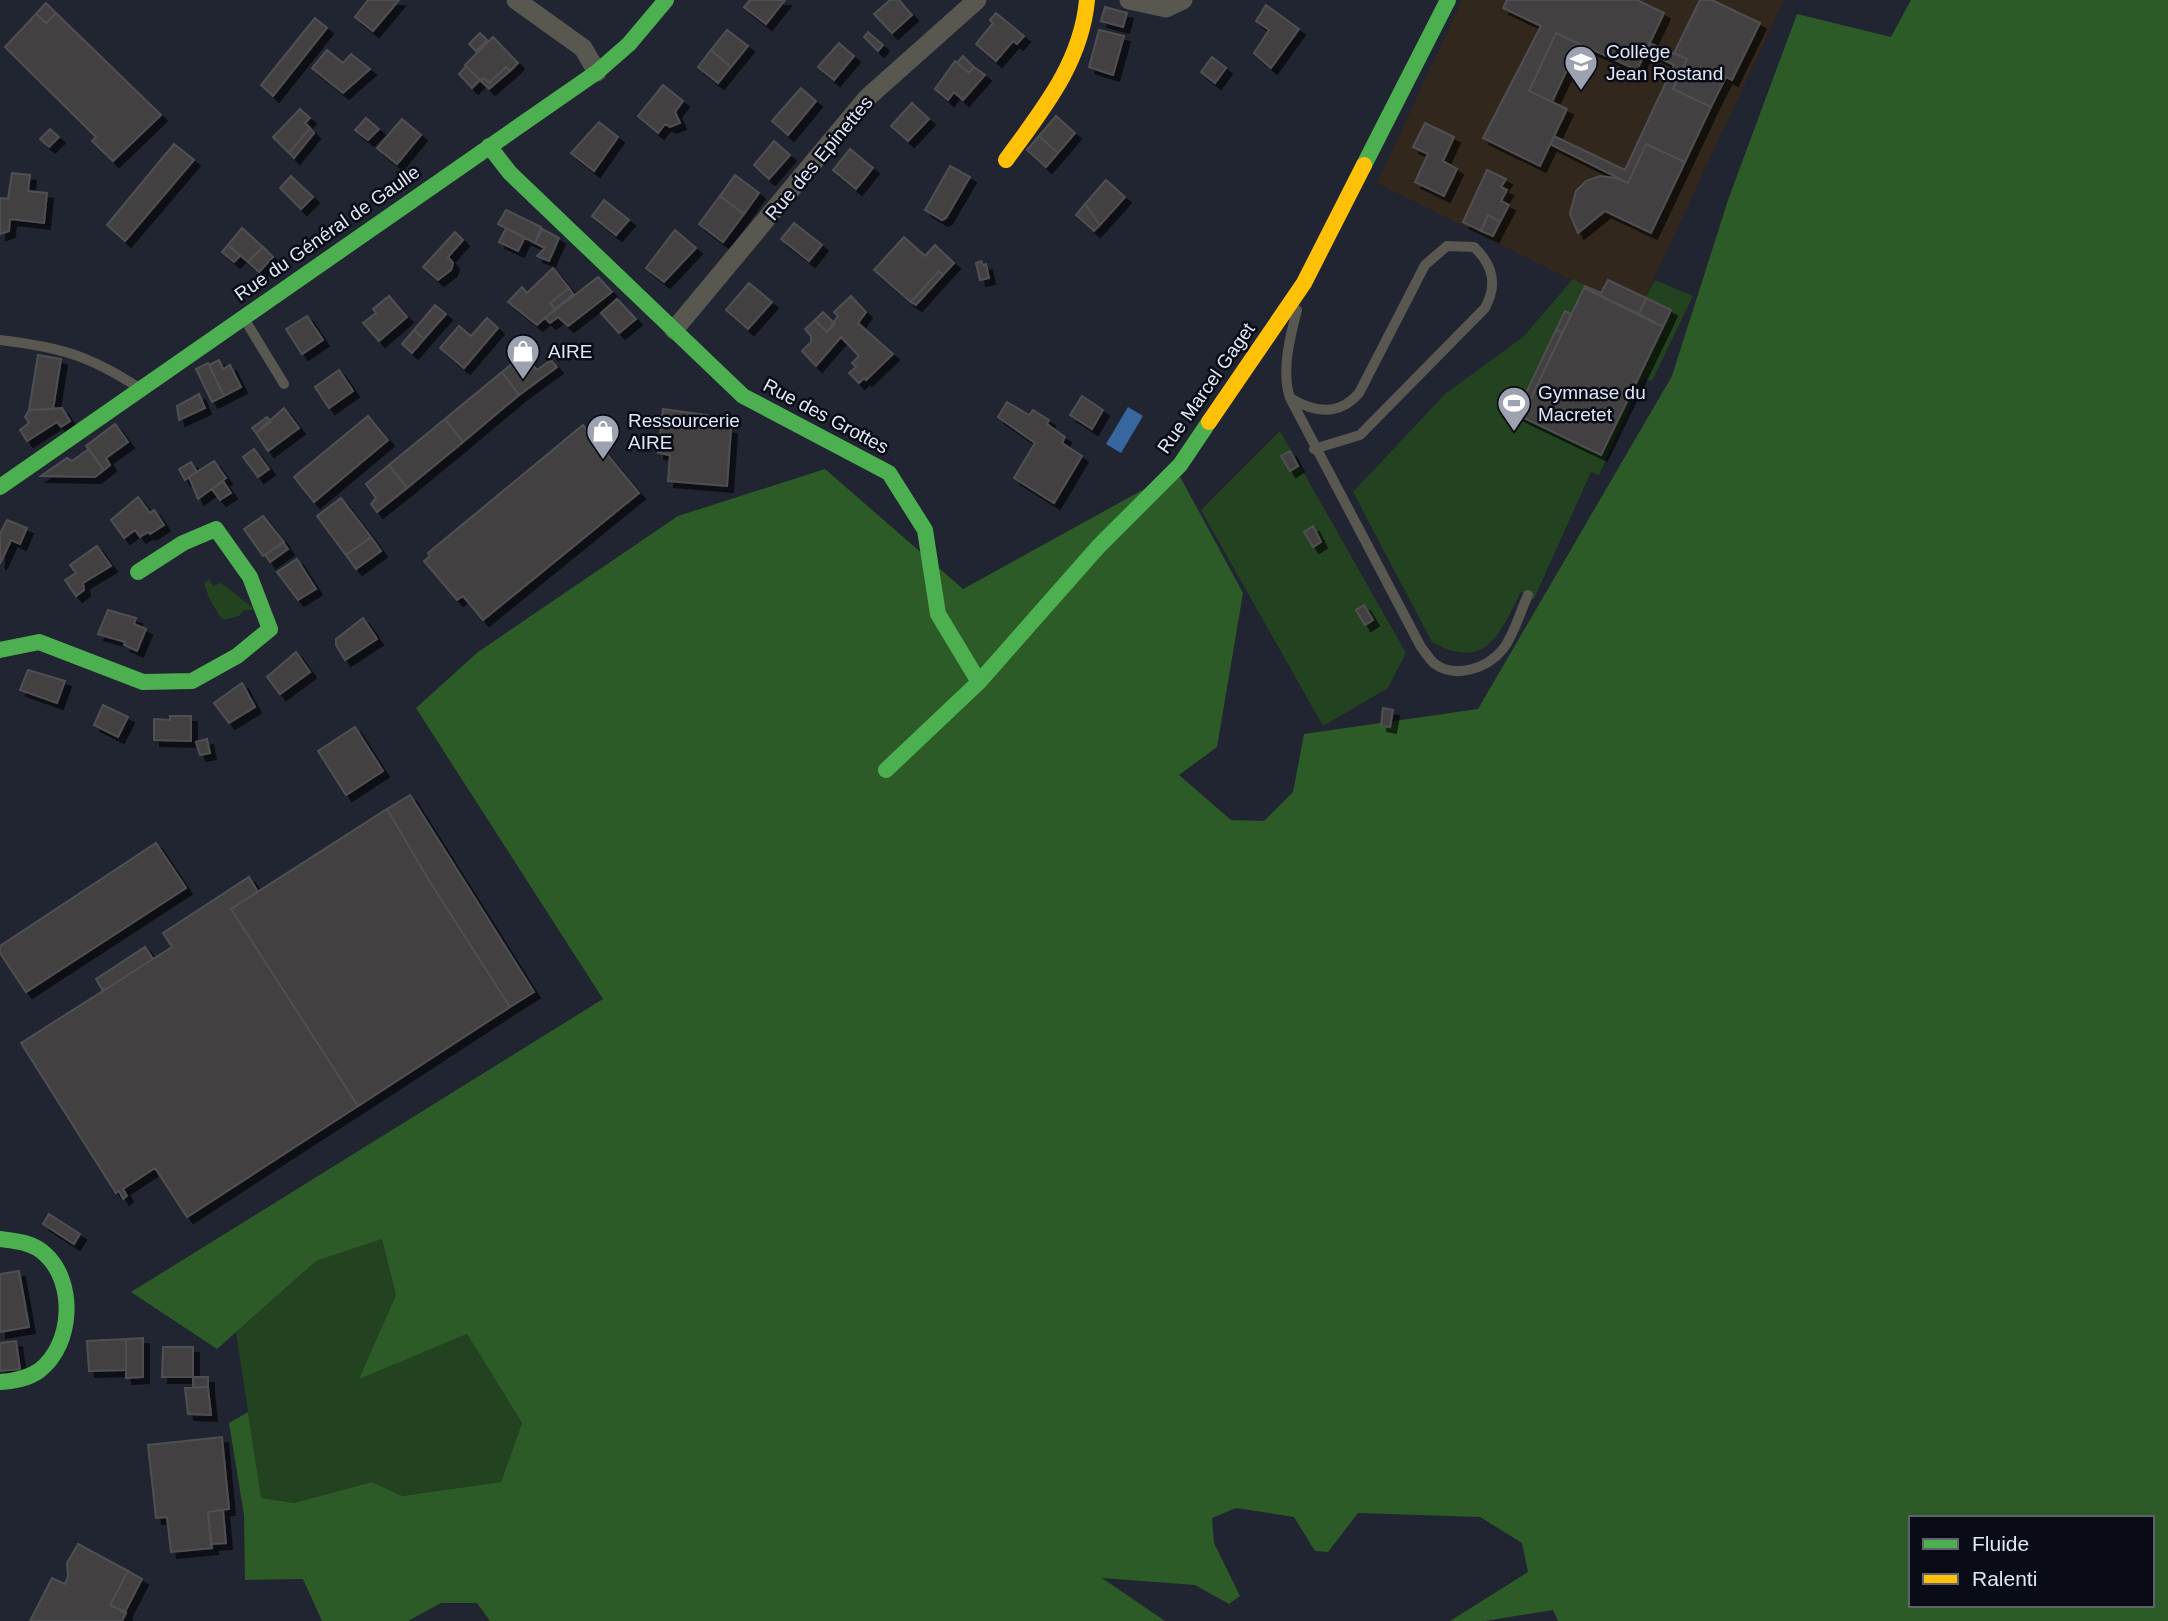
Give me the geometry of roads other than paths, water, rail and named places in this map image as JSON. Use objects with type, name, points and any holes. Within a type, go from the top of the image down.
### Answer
[{"type":"street","points":[[516,0],[583,48],[597,72]]},
{"type":"street","name":"Rue du Général de Gaulle","points":[[0,487],[597,72],[629,44],[666,0]]},
{"type":"street","name":"Rue des Epinettes","points":[[674,330],[867,99],[977,0]]},
{"type":"street","points":[[1006,160],[1072,64],[1087,14],[1087,0]]},
{"type":"street","points":[[1129,0],[1166,8],[1183,0]]},
{"type":"street","name":"Rue Marcel Gaget","points":[[886,770],[979,682],[1098,547],[1180,465],[1304,283],[1448,0]]},
{"type":"street","name":"Rue des Grottes","points":[[489,146],[510,173],[743,396],[889,473],[925,530],[938,614],[979,682]]},
{"type":"street","points":[[0,650],[39,642],[143,682],[192,681],[237,656],[270,629],[250,577],[216,529],[183,543],[138,572]]},
{"type":"street","points":[[0,1239],[28,1243],[49,1259],[65,1285],[66,1322],[58,1349],[44,1366],[23,1380],[0,1382]]},
{"type":"lane","points":[[1290,398],[1307,409],[1330,411],[1348,405],[1359,393],[1425,265],[1447,246],[1474,247],[1486,259],[1494,278],[1491,297],[1485,308],[1360,435],[1314,449]]},
{"type":"lane","points":[[1304,283],[1286,369],[1286,386],[1314,449],[1421,647],[1434,663],[1451,671],[1473,670],[1490,661],[1503,649],[1528,595]]},
{"type":"lane","points":[[243,316],[285,384]]},
{"type":"lane","points":[[0,340],[55,347],[104,365],[140,388]]},
{"type":"water","points":[[1128,407],[1143,416],[1121,453],[1106,444]]},
{"type":"place","name":"Collège Jean Rostand","points":[[1581,92]]},
{"type":"place","name":"AIRE","points":[[523,381]]},
{"type":"place","name":"Gymnase du Macretet","points":[[1514,433]]},
{"type":"place","name":"Ressourcerie AIRE","points":[[603,461]]}]
